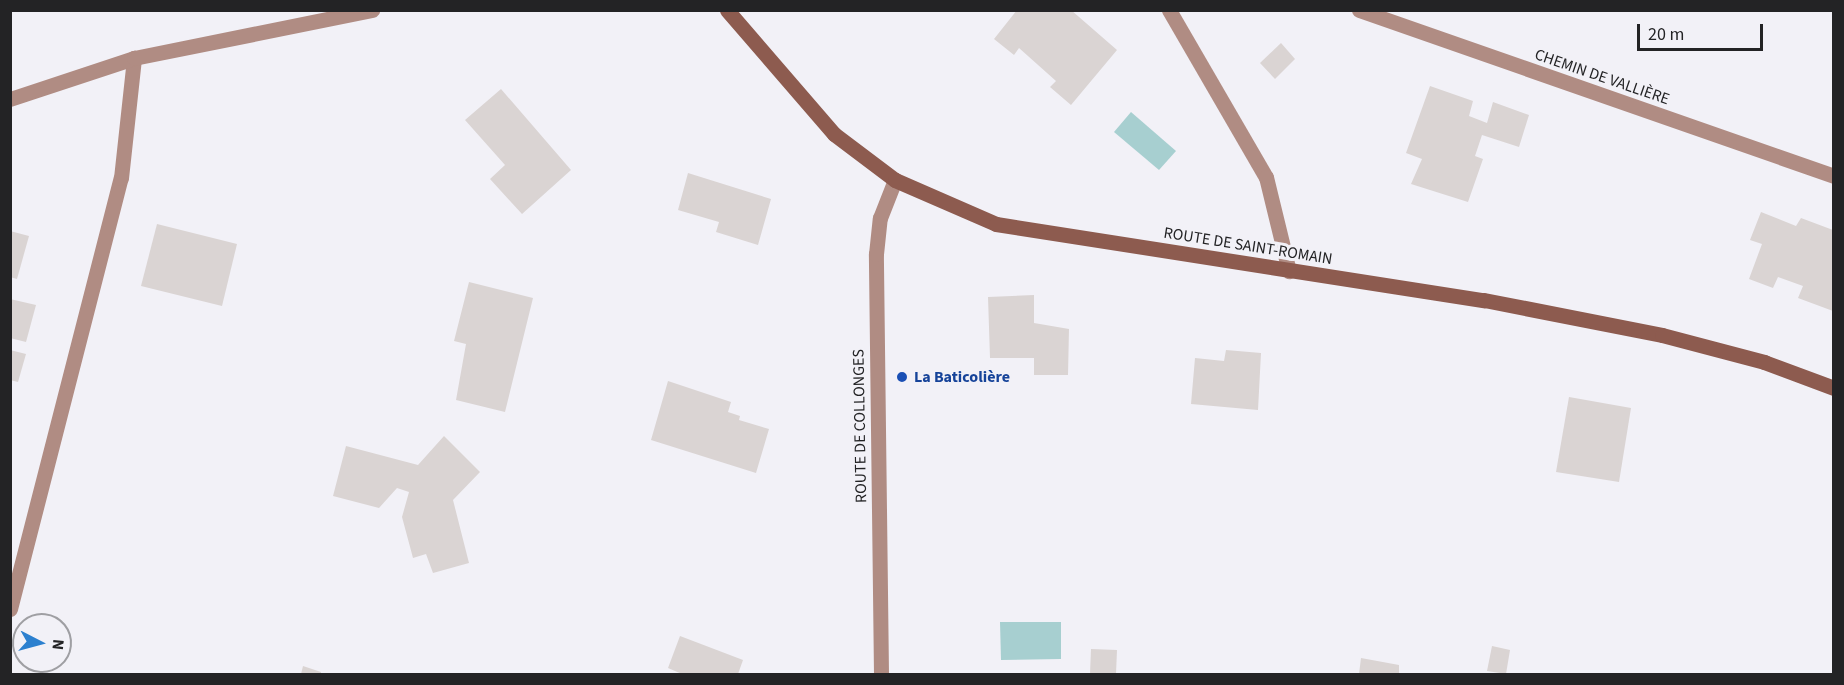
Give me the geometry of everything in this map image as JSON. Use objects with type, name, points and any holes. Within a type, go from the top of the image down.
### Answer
[{"type":"main road","name":"ROUTE DE SAINT-ROMAIN","points":[[727,10],[834,134],[895,180],[996,224],[1484,300],[1662,334],[1764,362],[1833,388]]},
{"type":"street","points":[[10,99],[134,58],[372,10]]},
{"type":"street","points":[[1169,10],[1266,177],[1288,271]]},
{"type":"street","name":"CHEMIN DE VALLIÈRE","points":[[1359,10],[1833,176]]},
{"type":"street","points":[[10,609],[121,178],[134,58]]},
{"type":"street","name":"ROUTE DE COLLONGES","points":[[881,675],[876,254],[880,218],[895,180]]},
{"type":"water","points":[[1131,112],[1176,151],[1159,170],[1114,132]]},
{"type":"water","points":[[1000,622],[1061,622],[1061,659],[1001,660]]},
{"type":"building","points":[[1017,10],[1071,10],[1117,50],[1071,105],[1050,87],[1056,81],[1019,48],[1014,55],[994,39]]},
{"type":"building","points":[[1281,43],[1295,59],[1275,79],[1260,63]]},
{"type":"building","points":[[1430,86],[1473,101],[1469,116],[1487,123],[1493,102],[1529,115],[1519,147],[1482,135],[1475,156],[1483,159],[1468,202],[1411,184],[1422,159],[1406,153]]},
{"type":"building","points":[[501,89],[571,170],[522,214],[490,179],[505,165],[465,120]]},
{"type":"building","points":[[688,173],[771,199],[758,245],[716,232],[719,222],[678,210]]},
{"type":"building","points":[[1761,212],[1796,226],[1801,218],[1833,230],[1833,311],[1798,298],[1803,286],[1778,277],[1773,288],[1749,279],[1762,244],[1750,240]]},
{"type":"building","points":[[157,224],[237,244],[222,306],[141,286]]},
{"type":"building","points":[[10,231],[29,236],[17,279],[10,277]]},
{"type":"building","points":[[469,282],[533,298],[505,412],[456,400],[466,344],[454,341]]},
{"type":"building","points":[[1034,295],[1034,323],[1069,329],[1068,375],[1034,375],[1034,358],[990,358],[988,297]]},
{"type":"building","points":[[10,299],[36,305],[26,342],[10,338]]},
{"type":"building","points":[[10,350],[26,354],[18,382],[10,380]]},
{"type":"building","points":[[1226,350],[1261,353],[1258,410],[1191,404],[1195,358],[1224,361]]},
{"type":"building","points":[[668,381],[731,402],[728,412],[740,416],[739,420],[769,429],[756,473],[651,440]]},
{"type":"building","points":[[1569,397],[1631,408],[1619,482],[1556,472]]},
{"type":"building","points":[[444,436],[480,472],[453,500],[469,563],[433,573],[426,554],[413,558],[402,517],[409,492],[397,488],[379,508],[333,496],[346,446],[418,465]]},
{"type":"building","points":[[680,636],[743,660],[738,674],[682,674],[668,668]]},
{"type":"building","points":[[1492,646],[1510,650],[1506,674],[1487,671]]},
{"type":"building","points":[[1091,649],[1117,650],[1116,674],[1090,674]]},
{"type":"building","points":[[1361,658],[1399,665],[1399,674],[1359,674]]},
{"type":"building","points":[[303,666],[321,672],[321,674],[301,674]]},
{"type":"place","name":"La Baticolière","points":[[902,377]]}]
